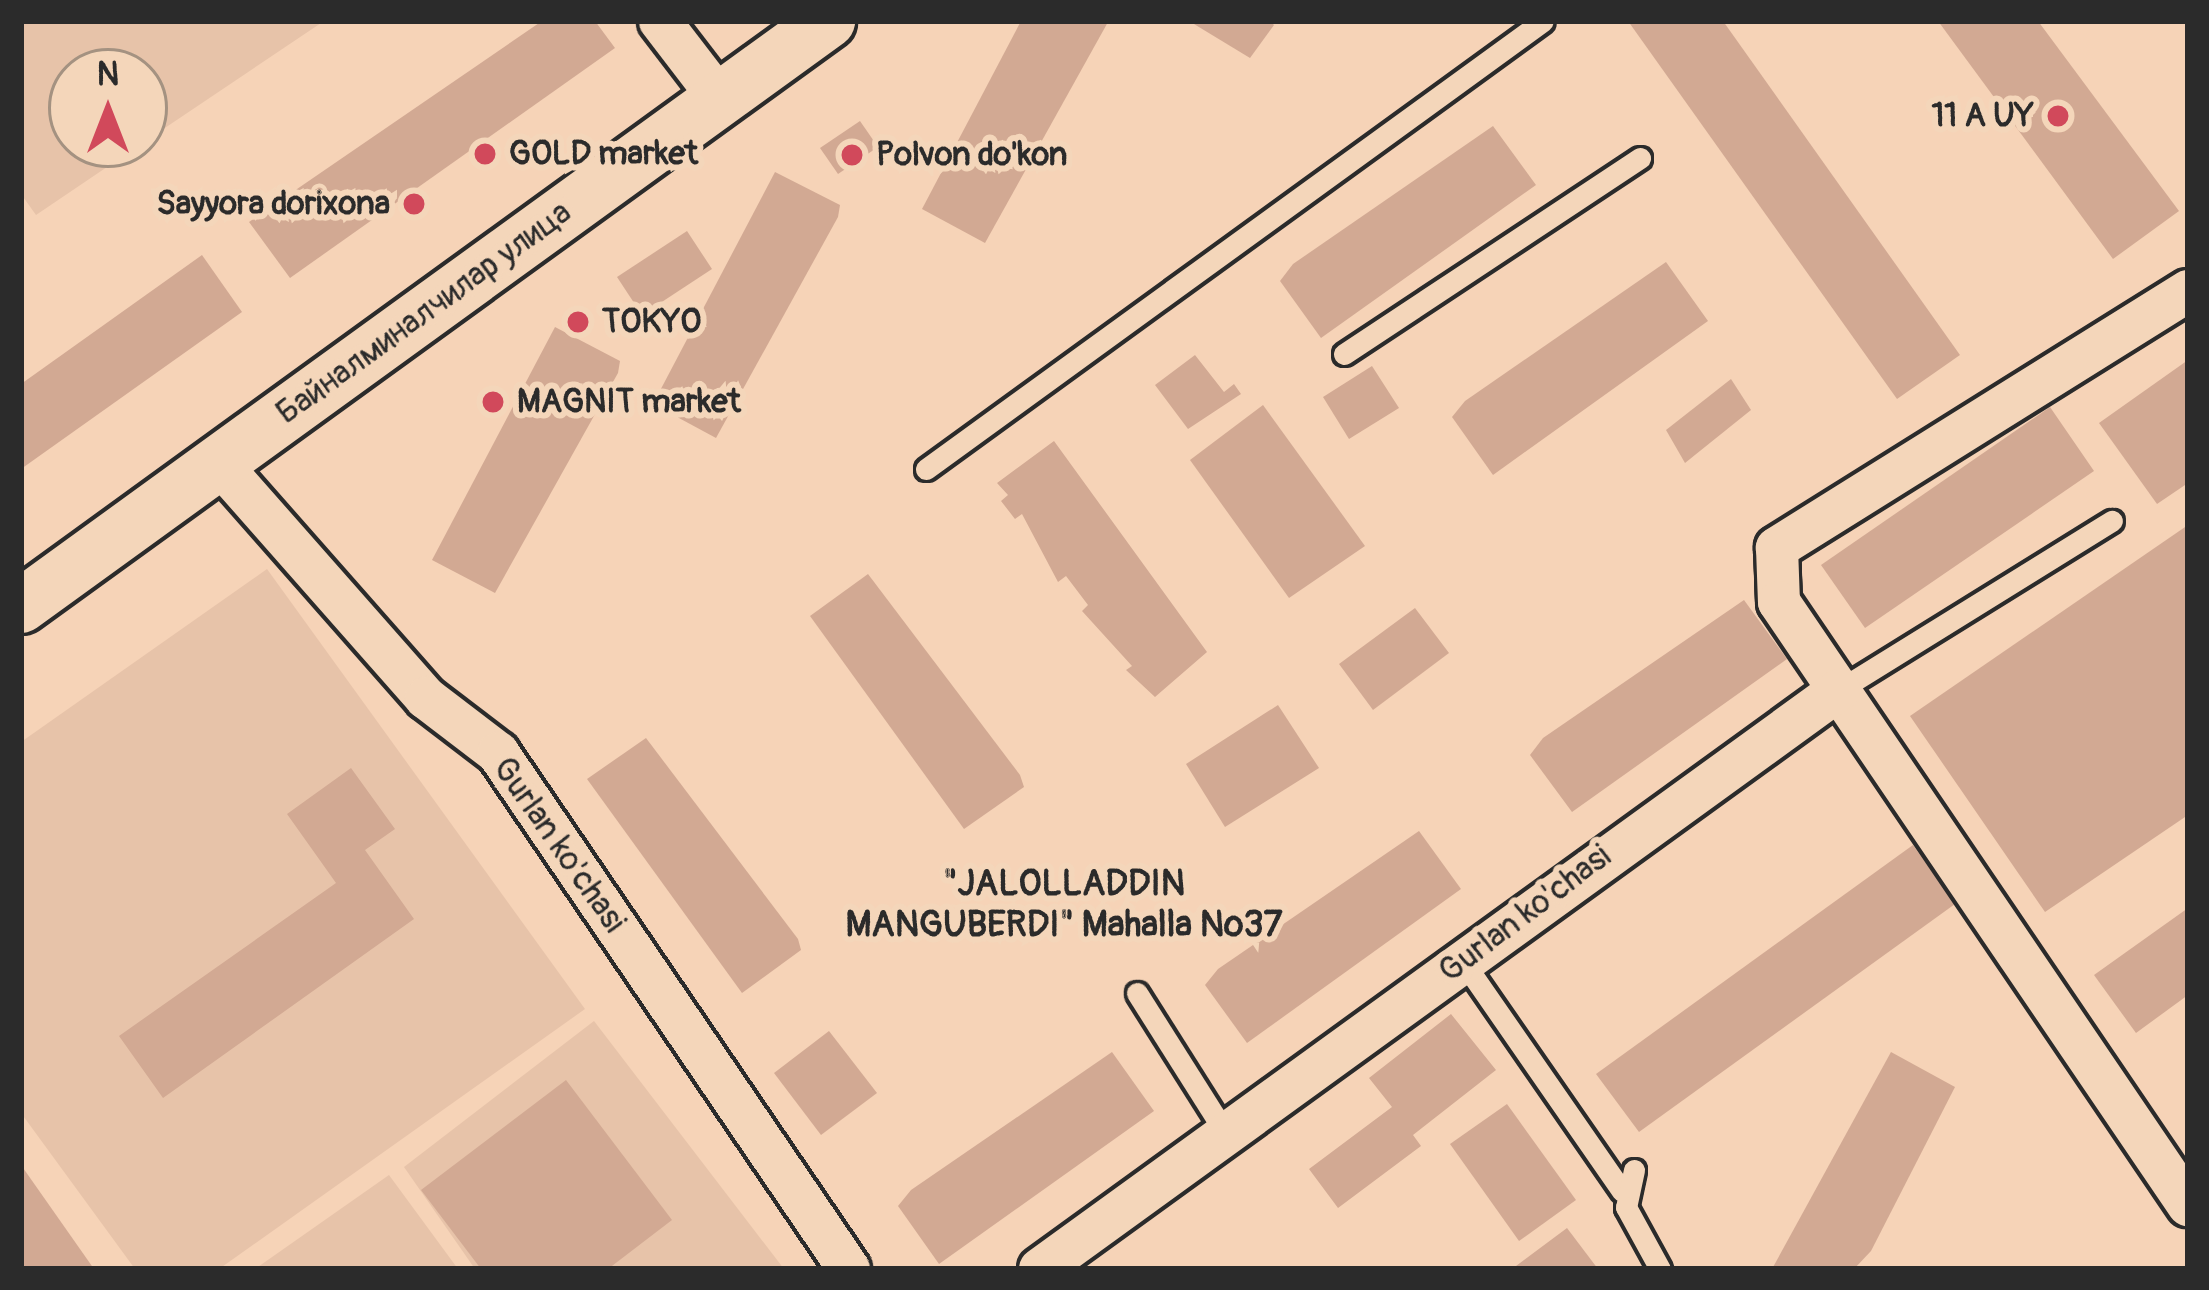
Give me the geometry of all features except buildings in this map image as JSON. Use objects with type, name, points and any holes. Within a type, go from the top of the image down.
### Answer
[{"type":"street","points":[[660,21],[718,98]]},
{"type":"street","name":"Байналминалчилар улица","points":[[21,606],[828,21]]},
{"type":"street","points":[[2188,291],[1777,548],[1779,602],[2188,1205]]},
{"type":"street","name":"Gurlan ko'chasi","points":[[218,462],[426,698],[499,753],[849,1269]]},
{"type":"street","name":"Gurlan ko'chasi","points":[[1040,1269],[1839,690]]},
{"type":"lane","points":[[926,469],[1544,21]]},
{"type":"lane","points":[[1344,354],[1640,158]]},
{"type":"lane","points":[[1839,690],[2112,520]]},
{"type":"lane","points":[[1462,960],[1622,1191],[1660,1269]]},
{"type":"lane","points":[[1137,994],[1228,1137]]},
{"type":"lane","points":[[1622,1191],[1634,1170]]},
{"type":"shaded area","points":[[21,21],[324,21],[168,126],[168,48],[48,48],[48,168],[106,168],[36,215],[21,194]]},
{"type":"shaded area","points":[[267,569],[585,1009],[219,1269],[135,1269],[21,1113],[21,742]]},
{"type":"shaded area","points":[[594,1021],[784,1269],[475,1269],[404,1167]]},
{"type":"shaded area","points":[[389,1175],[458,1269],[255,1269]]},
{"type":"place","name":"11 A UY","points":[[2058,116]]},
{"type":"place","name":"GOLD market","points":[[485,154]]},
{"type":"place","name":"Polvon do'kon","points":[[852,155]]},
{"type":"place","name":"Sayyora dorixona","points":[[414,204]]},
{"type":"place","name":"TOKYO","points":[[578,322]]},
{"type":"place","name":"MAGNIT market","points":[[493,402]]},
{"type":"district","name":"\"JALOLLADDIN MANGUBERDI\" Mahalla №37","points":[[1064,904]]}]
